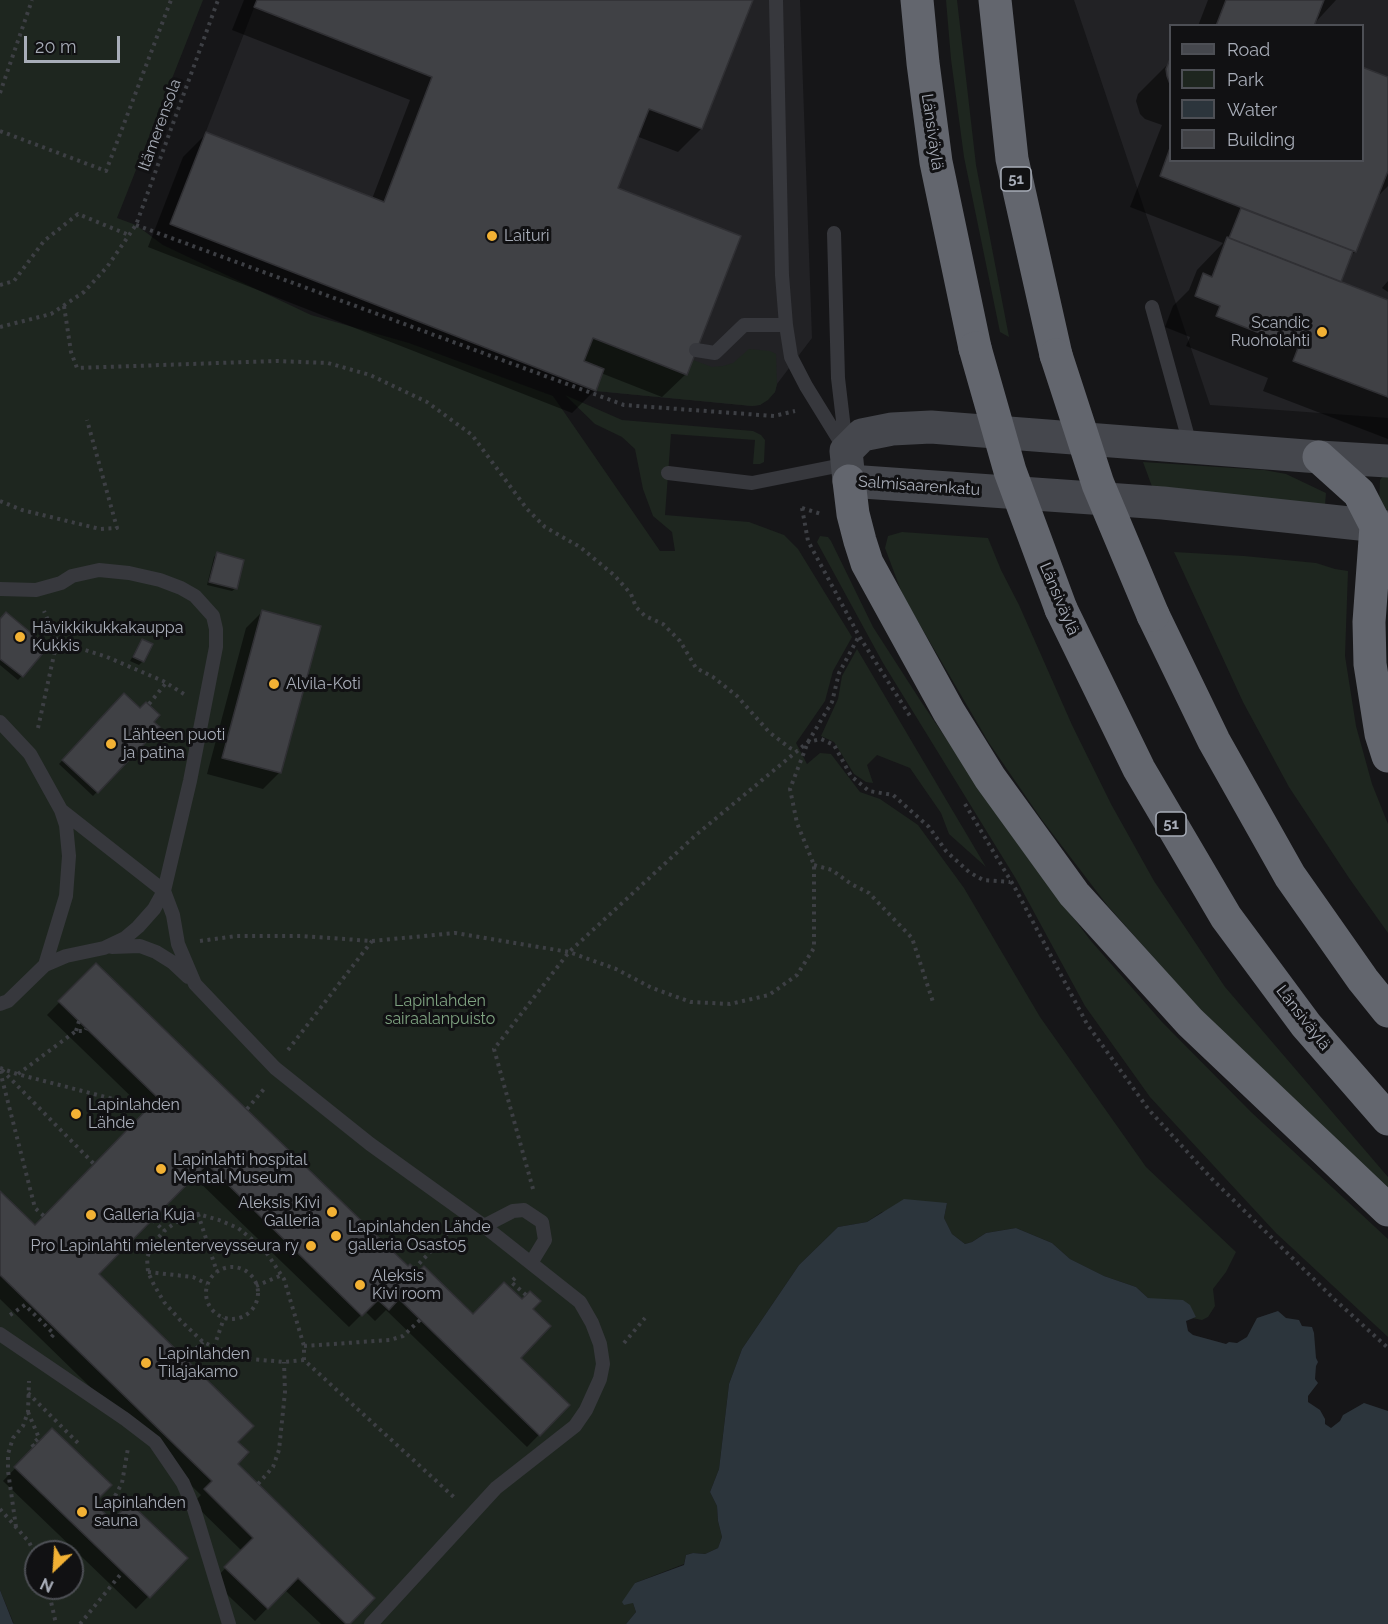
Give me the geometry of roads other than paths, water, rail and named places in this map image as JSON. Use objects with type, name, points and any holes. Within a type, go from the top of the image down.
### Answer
[{"type":"highway","name":"Länsiväylä","points":[[917,0],[936,162],[975,348],[1010,471],[1061,609],[1139,769],[1226,917],[1306,1024],[1388,1119]]},
{"type":"highway","name":"51","points":[[995,0],[1012,159],[1056,355],[1098,484],[1154,615],[1214,741],[1290,876],[1363,980],[1388,1011]]},
{"type":"highway","points":[[1319,457],[1359,493],[1382,526],[1369,622],[1370,664],[1381,734],[1388,756]]},
{"type":"highway","points":[[848,465],[853,514],[867,563],[949,712],[990,778],[1074,894],[1190,1022],[1388,1210]]},
{"type":"main road","points":[[848,465],[862,435],[892,429],[931,427],[1388,461]]},
{"type":"main road","name":"Salmisaarenkatu","points":[[848,465],[1163,503],[1382,526]]},
{"type":"lane","points":[[776,0],[782,274],[786,325],[791,357],[848,465]]},
{"type":"lane","points":[[834,233],[838,378],[848,465]]},
{"type":"lane","points":[[1152,308],[1191,447]]},
{"type":"lane","points":[[696,350],[715,352],[744,325],[786,325]]},
{"type":"lane","points":[[668,473],[752,483],[848,465]]},
{"type":"lane","points":[[0,589],[36,590],[61,583],[72,576],[99,570],[129,573],[160,580],[181,588],[195,596],[213,616],[216,647],[164,891],[154,909],[138,927],[125,938],[104,948]]},
{"type":"lane","points":[[0,723],[30,754],[61,810],[66,825],[69,856],[66,896],[45,965]]},
{"type":"lane","points":[[61,810],[164,891],[173,915],[178,944],[195,984]]},
{"type":"lane","points":[[0,1004],[8,1001],[45,965],[66,956],[127,945],[148,949],[172,962],[275,1068],[370,1144],[484,1226],[580,1302],[592,1323],[600,1344],[603,1364],[600,1379],[586,1410],[574,1426],[496,1488],[371,1624]]},
{"type":"lane","points":[[484,1226],[513,1212],[524,1210],[542,1221],[545,1240],[531,1263]]},
{"type":"lane","points":[[0,1334],[132,1424],[155,1443],[183,1483],[200,1527],[229,1624]]},
{"type":"water","points":[[904,1199],[947,1203],[944,1218],[952,1234],[965,1244],[986,1233],[1016,1228],[1052,1243],[1070,1259],[1104,1276],[1136,1287],[1148,1298],[1183,1300],[1190,1305],[1196,1317],[1186,1321],[1188,1331],[1193,1335],[1226,1344],[1237,1343],[1247,1337],[1257,1318],[1278,1311],[1286,1318],[1299,1320],[1302,1326],[1312,1327],[1318,1362],[1315,1379],[1318,1383],[1308,1396],[1308,1402],[1320,1410],[1325,1424],[1331,1428],[1340,1421],[1343,1415],[1364,1403],[1388,1411],[1388,1624],[626,1624],[636,1612],[633,1603],[624,1605],[622,1602],[635,1583],[684,1565],[686,1555],[705,1554],[718,1548],[722,1537],[717,1506],[710,1492],[719,1469],[729,1384],[742,1349],[799,1265],[838,1227],[867,1222]]},
{"type":"water","points":[[0,1590],[13,1623],[14,1624],[0,1624]]},
{"type":"place","name":"Laituri","points":[[492,236]]},
{"type":"place","name":"Scandic Ruoholahti","points":[[1322,332]]},
{"type":"place","name":"Hävikkikukkakauppa Kukkis","points":[[20,637]]},
{"type":"place","name":"Alvila-Koti","points":[[274,684]]},
{"type":"place","name":"Lähteen puoti ja patina","points":[[111,744]]},
{"type":"place","name":"Lapinlahden Lähde","points":[[76,1114]]},
{"type":"place","name":"Lapinlahti hospital Mental Museum","points":[[161,1169]]},
{"type":"place","name":"Aleksis Kivi Galleria","points":[[332,1212]]},
{"type":"place","name":"Galleria Kuja","points":[[91,1215]]},
{"type":"place","name":"Lapinlahden Lähde galleria Osasto5","points":[[336,1236]]},
{"type":"place","name":"Pro Lapinlahti mielenterveysseura ry","points":[[311,1246]]},
{"type":"place","name":"Aleksis Kivi room","points":[[360,1285]]},
{"type":"place","name":"Lapinlahden Tilajakamo","points":[[146,1363]]},
{"type":"place","name":"Lapinlahden sauna","points":[[82,1512]]},
{"type":"park label","name":"Lapinlahden sairaalanpuisto","points":[[440,1010]]}]
